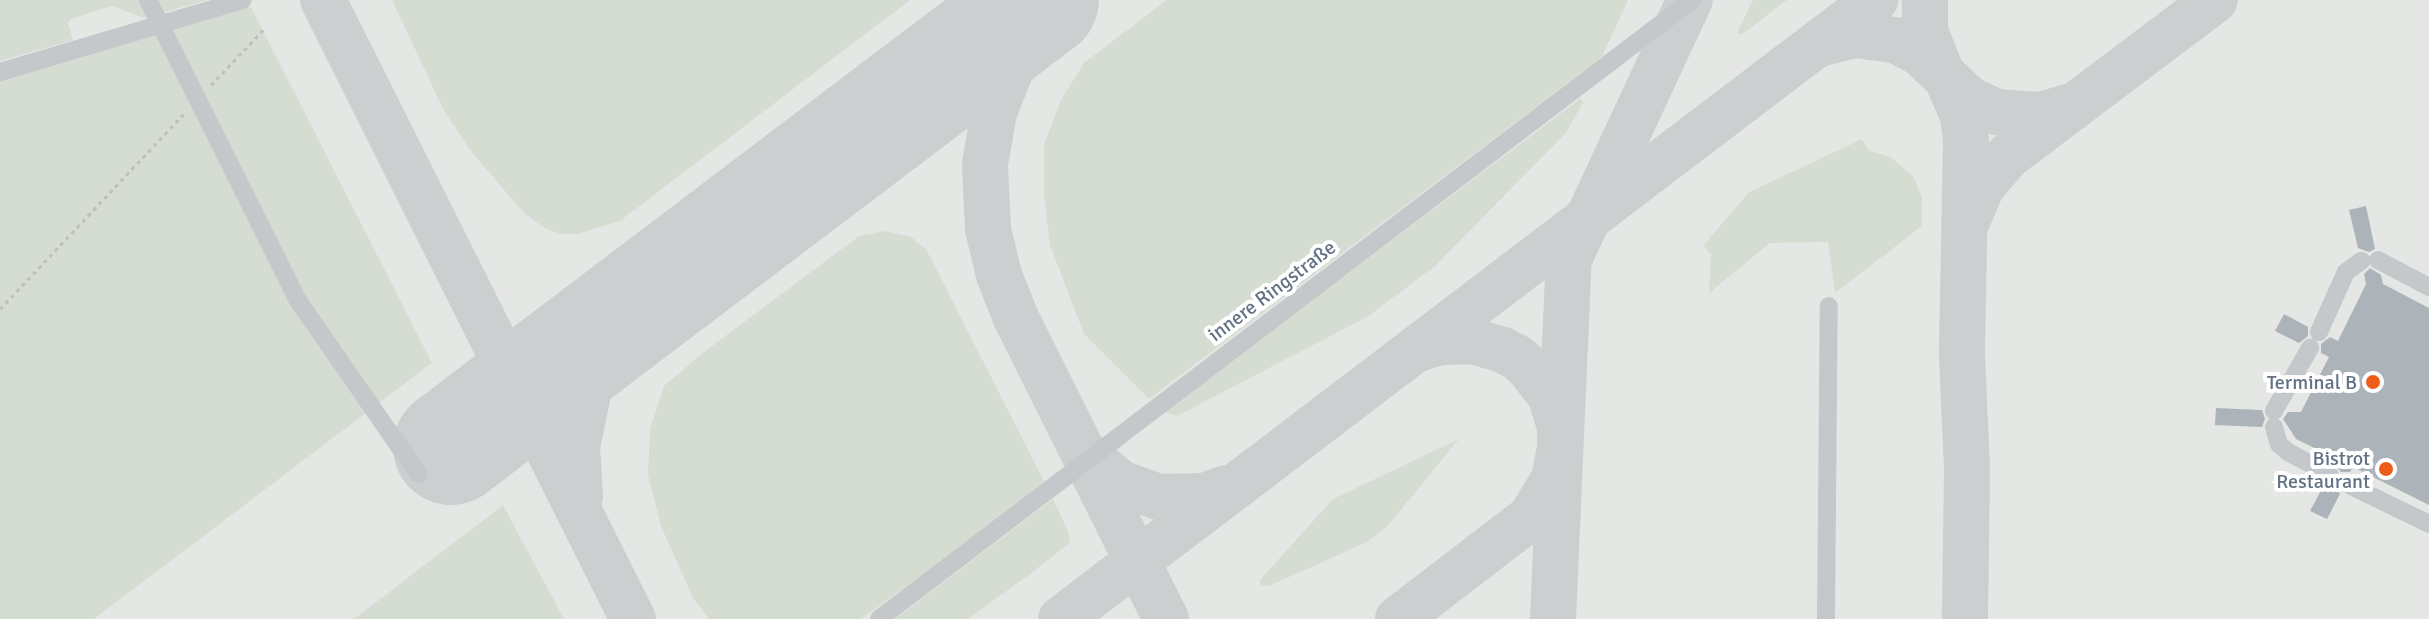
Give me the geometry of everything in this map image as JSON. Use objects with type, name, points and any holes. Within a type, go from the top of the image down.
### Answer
[{"type":"lane","points":[[148,0],[297,299],[418,474]]},
{"type":"lane","points":[[0,72],[243,0]]},
{"type":"lane","name":"innere Ringstraße","points":[[879,619],[1692,0]]},
{"type":"lane","points":[[2429,287],[2370,260],[2346,272],[2274,419],[2279,444],[2288,452],[2429,524]]},
{"type":"lane","points":[[1826,619],[1829,306]]},
{"type":"path","points":[[0,309],[263,30]]},
{"type":"shaded area","points":[[0,0],[2429,0],[2429,619],[0,619]]},
{"type":"shaded area","points":[[0,0],[207,0],[144,18],[112,6],[71,19],[68,23],[73,40],[0,61]]},
{"type":"shaded area","points":[[392,0],[910,0],[620,221],[578,234],[561,234],[546,229],[524,213],[470,150],[444,111]]},
{"type":"shaded area","points":[[1167,0],[1628,0],[1602,57],[1149,399],[1084,334],[1050,245],[1044,196],[1044,144],[1062,98],[1084,63]]},
{"type":"shaded area","points":[[1753,0],[1787,0],[1741,35],[1737,33]]},
{"type":"shaded area","points":[[251,7],[432,363],[94,619],[0,619],[0,81]]},
{"type":"shaded area","points":[[1581,98],[1583,103],[1565,134],[1435,266],[1367,317],[1177,416],[1164,412]]},
{"type":"shaded area","points":[[1862,139],[1869,151],[1891,157],[1913,176],[1922,197],[1922,226],[1835,293],[1828,242],[1770,243],[1709,293],[1711,254],[1703,246],[1749,192]]},
{"type":"shaded area","points":[[886,231],[911,237],[926,249],[1046,485],[861,619],[709,619],[693,598],[661,526],[648,475],[650,429],[664,386],[704,352],[859,236]]},
{"type":"shaded area","points":[[1459,439],[1386,528],[1367,542],[1269,586],[1261,585],[1259,581],[1333,499]]},
{"type":"shaded area","points":[[1053,499],[1069,533],[1070,543],[1026,577],[968,619],[895,619]]},
{"type":"shaded area","points":[[503,505],[564,619],[354,619]]},
{"type":"building","points":[[2366,206],[2375,249],[2369,252],[2358,248],[2349,210]]},
{"type":"building","name":"Terminal B","points":[[2370,268],[2381,275],[2383,284],[2429,308],[2429,505],[2353,467],[2350,472],[2341,472],[2334,463],[2337,459],[2296,439],[2283,419],[2288,412],[2301,412],[2329,357],[2321,353],[2321,344],[2330,337],[2338,341],[2366,284],[2364,274]]},
{"type":"building","points":[[2284,314],[2308,327],[2308,336],[2299,343],[2275,331]]},
{"type":"building","points":[[2216,408],[2262,410],[2265,419],[2262,427],[2215,425]]},
{"type":"building","points":[[2324,485],[2333,485],[2340,494],[2327,519],[2310,511]]},
{"type":"taxiway","points":[[323,0],[633,619]]},
{"type":"taxiway","points":[[1055,0],[1016,57],[994,112],[985,164],[988,229],[999,275],[1016,318],[1166,619]]},
{"type":"taxiway","points":[[1553,619],[1569,259],[1690,0]]},
{"type":"taxiway","points":[[1061,619],[1875,0]]},
{"type":"taxiway","points":[[1925,0],[1925,31],[1941,71]]},
{"type":"taxiway","points":[[1968,219],[1982,186],[2008,156],[2215,0]]},
{"type":"taxiway","points":[[1819,44],[1854,35],[1895,40],[1920,53],[1970,100],[1997,112],[2040,115],[2071,106]]},
{"type":"taxiway","points":[[1948,81],[1963,116],[1966,141],[1962,355],[1967,471],[1965,619]]},
{"type":"taxiway","points":[[580,496],[577,447],[590,384],[620,330],[665,286]]},
{"type":"taxiway","points":[[1398,619],[1531,517],[1554,479],[1560,448],[1560,427],[1550,395],[1518,358],[1472,341],[1439,342],[1419,349]]},
{"type":"taxiway","points":[[1089,456],[1120,483],[1159,497],[1204,496],[1226,488]]},
{"type":"runway","points":[[451,447],[1041,0]]},
{"type":"place","name":"Terminal B","points":[[2373,382]]},
{"type":"place","name":"Bistrot Restaurant","points":[[2386,469]]}]
